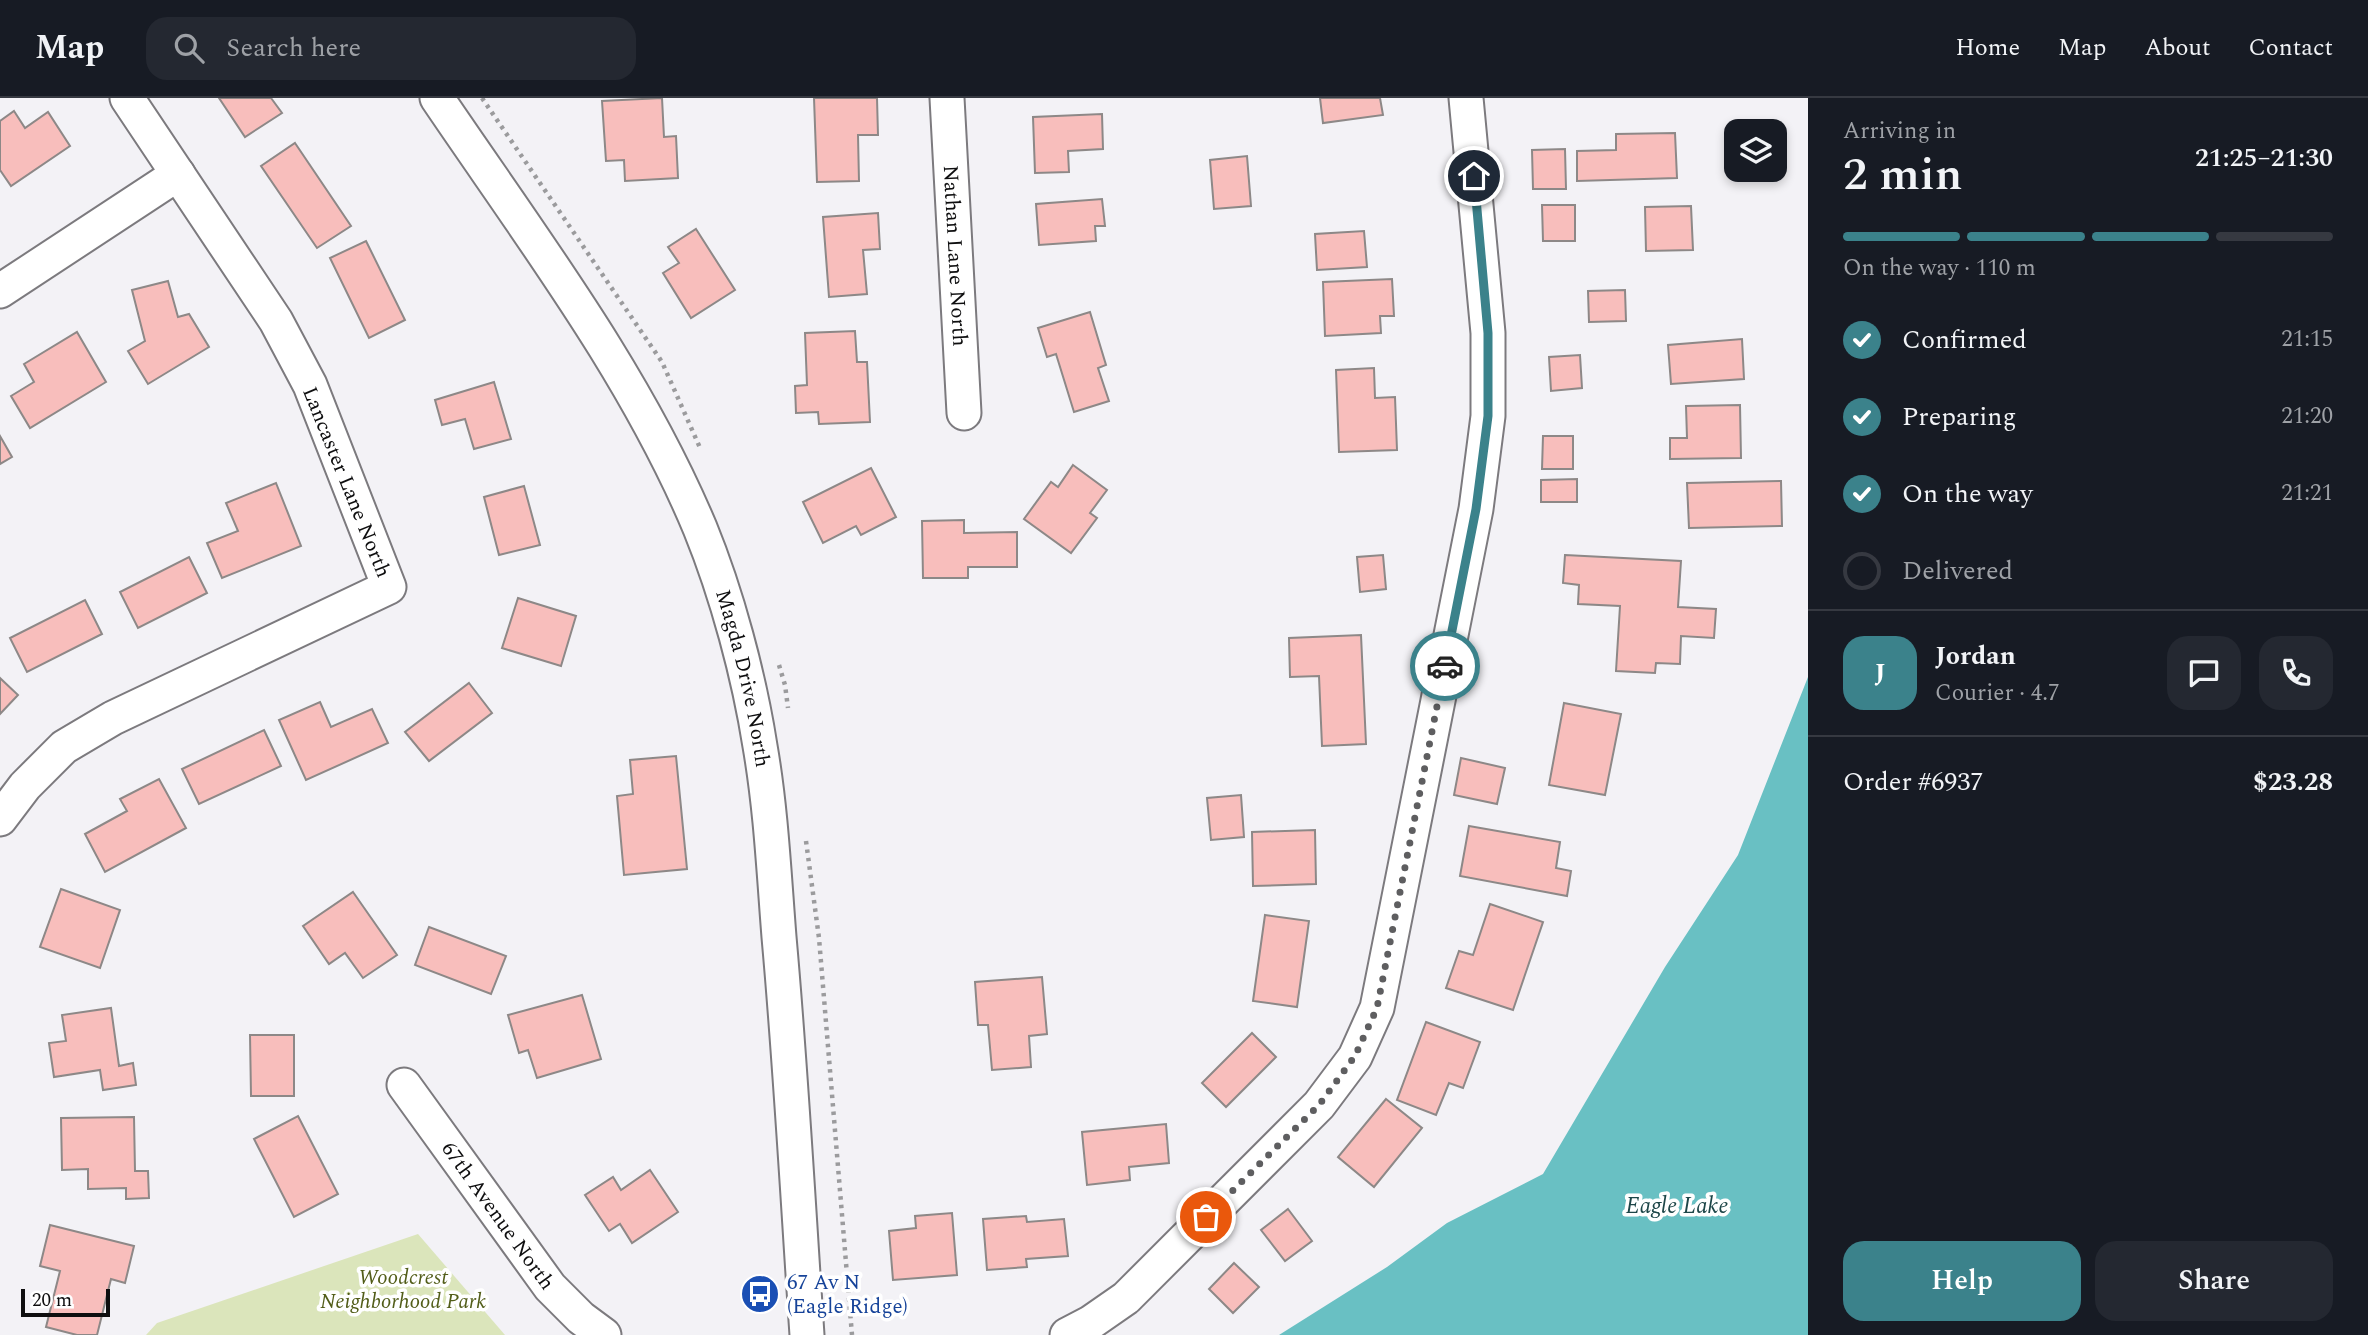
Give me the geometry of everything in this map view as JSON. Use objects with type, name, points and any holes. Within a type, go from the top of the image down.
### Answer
[{"type":"street","name":"Lancaster Lane North","points":[[0,819],[25,786],[64,747],[103,723],[388,587],[310,386],[276,321],[127,98]]},
{"type":"street","name":"Magda Drive North","points":[[437,98],[602,342],[659,438],[701,531],[733,627],[761,747],[772,845],[807,1335]]},
{"type":"street","name":"Nathan Lane North","points":[[947,98],[964,413]]},
{"type":"street","points":[[1067,1335],[1126,1298],[1319,1105],[1355,1056],[1377,1008],[1476,509],[1488,416],[1488,333],[1466,98]]},
{"type":"street","points":[[0,291],[178,174]]},
{"type":"street","name":"67th Avenue North","points":[[404,1084],[550,1287],[581,1318],[604,1335]]},
{"type":"green space","name":"Woodcrest Neighborhood Park","points":[[418,1234],[505,1335],[146,1335],[157,1323]]},
{"type":"water","name":"Eagle Lake","points":[[1808,677],[1808,1335],[1279,1335],[1387,1267],[1447,1223],[1543,1174],[1665,967],[1738,855]]},
{"type":"building","points":[[219,98],[271,98],[282,113],[245,137]]},
{"type":"building","points":[[662,98],[664,137],[676,136],[678,178],[625,181],[624,160],[606,161],[602,101]]},
{"type":"building","points":[[814,98],[877,98],[878,135],[858,135],[859,181],[817,182]]},
{"type":"building","points":[[1320,98],[1380,98],[1383,115],[1323,123]]},
{"type":"building","points":[[14,111],[25,128],[48,112],[70,146],[11,186],[0,170],[0,121]]},
{"type":"building","points":[[1102,114],[1103,149],[1068,151],[1069,172],[1035,173],[1033,117]]},
{"type":"building","points":[[1675,133],[1677,178],[1577,181],[1577,151],[1616,150],[1616,134]]},
{"type":"building","points":[[295,143],[351,226],[317,248],[261,166]]},
{"type":"building","points":[[1565,149],[1566,189],[1533,189],[1532,150]]},
{"type":"building","points":[[1247,156],[1251,206],[1214,209],[1210,160]]},
{"type":"building","points":[[1102,199],[1105,226],[1095,226],[1096,241],[1039,245],[1036,204]]},
{"type":"building","points":[[1542,205],[1575,205],[1575,241],[1543,241]]},
{"type":"building","points":[[1691,206],[1693,250],[1646,251],[1645,207]]},
{"type":"building","points":[[878,213],[880,249],[863,250],[867,294],[829,297],[823,217]]},
{"type":"building","points":[[696,229],[735,290],[691,318],[663,273],[679,263],[668,247]]},
{"type":"building","points":[[1364,231],[1367,267],[1317,270],[1315,234]]},
{"type":"building","points":[[366,241],[405,320],[369,338],[330,258]]},
{"type":"building","points":[[1392,279],[1394,316],[1380,316],[1381,333],[1325,336],[1323,282]]},
{"type":"building","points":[[168,281],[178,317],[189,314],[209,347],[148,384],[128,351],[145,341],[132,290]]},
{"type":"building","points":[[1625,290],[1626,321],[1589,322],[1588,291]]},
{"type":"building","points":[[1090,312],[1106,365],[1098,368],[1109,401],[1074,412],[1056,354],[1047,357],[1038,328]]},
{"type":"building","points":[[855,331],[857,362],[867,362],[870,422],[819,424],[818,412],[796,413],[795,386],[807,385],[805,333]]},
{"type":"building","points":[[77,332],[106,382],[30,428],[11,396],[34,382],[24,364]]},
{"type":"building","points":[[1742,339],[1744,379],[1671,384],[1668,345]]},
{"type":"building","points":[[1580,355],[1582,388],[1551,391],[1549,357]]},
{"type":"building","points":[[1374,368],[1375,398],[1395,397],[1397,450],[1339,452],[1336,370]]},
{"type":"building","points":[[494,382],[511,439],[474,449],[465,419],[442,425],[435,400]]},
{"type":"building","points":[[1740,405],[1741,458],[1670,459],[1670,438],[1687,438],[1686,406]]},
{"type":"building","points":[[0,436],[12,457],[0,464]]},
{"type":"building","points":[[1543,436],[1573,436],[1573,469],[1542,469]]},
{"type":"building","points":[[1073,465],[1107,490],[1090,513],[1097,518],[1071,553],[1024,519],[1051,482],[1058,487]]},
{"type":"building","points":[[871,468],[896,517],[861,535],[856,526],[823,543],[803,502]]},
{"type":"building","points":[[1577,479],[1577,502],[1541,502],[1541,480]]},
{"type":"building","points":[[1781,481],[1782,526],[1689,528],[1687,483]]},
{"type":"building","points":[[276,483],[301,546],[222,578],[207,543],[238,531],[226,503]]},
{"type":"building","points":[[524,486],[540,545],[499,555],[484,497]]},
{"type":"building","points":[[964,520],[964,533],[1017,532],[1017,567],[968,567],[968,578],[923,578],[922,521]]},
{"type":"building","points":[[1383,555],[1386,589],[1360,592],[1357,557]]},
{"type":"building","points":[[1565,555],[1681,561],[1678,607],[1716,609],[1714,638],[1681,636],[1680,664],[1656,663],[1655,673],[1616,671],[1620,606],[1578,604],[1579,585],[1563,583]]},
{"type":"building","points":[[189,557],[207,593],[138,628],[120,592]]},
{"type":"building","points":[[518,598],[576,616],[561,666],[502,648]]},
{"type":"building","points":[[85,600],[102,634],[27,672],[10,638]]},
{"type":"building","points":[[1361,635],[1366,744],[1322,746],[1319,676],[1290,677],[1289,638]]},
{"type":"building","points":[[0,678],[18,695],[0,714]]},
{"type":"building","points":[[469,683],[492,713],[429,761],[405,732]]},
{"type":"building","points":[[320,702],[331,727],[372,709],[388,743],[306,780],[279,720]]},
{"type":"building","points":[[1564,703],[1621,714],[1605,795],[1549,785]]},
{"type":"building","points":[[264,730],[281,766],[199,804],[182,769]]},
{"type":"building","points":[[676,756],[687,869],[624,875],[617,796],[633,794],[630,760]]},
{"type":"building","points":[[1461,758],[1505,768],[1497,804],[1454,795]]},
{"type":"building","points":[[159,779],[186,828],[105,872],[85,834],[127,811],[120,799]]},
{"type":"building","points":[[1241,795],[1244,837],[1211,840],[1207,798]]},
{"type":"building","points":[[1469,826],[1560,842],[1556,868],[1571,871],[1567,896],[1460,876]]},
{"type":"building","points":[[1315,830],[1316,884],[1253,886],[1252,832]]},
{"type":"building","points":[[61,889],[120,910],[100,968],[40,947]]},
{"type":"building","points":[[353,892],[397,955],[363,978],[345,953],[329,964],[303,926]]},
{"type":"building","points":[[1490,904],[1543,922],[1513,1010],[1446,988],[1459,951],[1473,955]]},
{"type":"building","points":[[1265,915],[1309,921],[1297,1007],[1253,1001]]},
{"type":"building","points":[[429,927],[506,956],[491,994],[415,965]]},
{"type":"building","points":[[1042,977],[1047,1034],[1029,1036],[1031,1067],[992,1070],[988,1025],[978,1025],[975,982]]},
{"type":"building","points":[[582,995],[601,1059],[537,1078],[528,1050],[519,1053],[508,1015]]},
{"type":"building","points":[[111,1008],[119,1066],[133,1063],[136,1085],[103,1090],[100,1070],[54,1077],[49,1043],[66,1041],[62,1015]]},
{"type":"building","points":[[1426,1022],[1480,1042],[1463,1088],[1449,1083],[1436,1115],[1397,1100]]},
{"type":"building","points":[[1252,1033],[1276,1057],[1226,1107],[1202,1083]]},
{"type":"building","points":[[250,1035],[294,1035],[294,1096],[251,1096]]},
{"type":"building","points":[[1386,1099],[1422,1128],[1374,1187],[1338,1157]]},
{"type":"building","points":[[298,1116],[338,1194],[294,1217],[254,1139]]},
{"type":"building","points":[[134,1117],[135,1171],[148,1171],[149,1198],[126,1199],[126,1188],[88,1189],[88,1169],[62,1170],[61,1118]]},
{"type":"building","points":[[1166,1124],[1169,1163],[1129,1167],[1130,1180],[1087,1185],[1082,1132]]},
{"type":"building","points":[[650,1170],[678,1212],[632,1243],[620,1224],[609,1231],[585,1195],[613,1177],[621,1190]]},
{"type":"building","points":[[1288,1209],[1312,1241],[1285,1261],[1261,1230]]},
{"type":"building","points":[[952,1213],[957,1275],[893,1280],[889,1231],[916,1228],[915,1216]]},
{"type":"building","points":[[1026,1216],[1027,1222],[1064,1219],[1068,1256],[1026,1259],[1027,1267],[987,1270],[983,1219]]},
{"type":"building","points":[[50,1225],[134,1246],[125,1283],[111,1279],[97,1335],[77,1335],[46,1327],[60,1271],[40,1266]]},
{"type":"building","points":[[1234,1263],[1259,1287],[1233,1313],[1209,1289]]},
{"type":"way so far","points":[[1206,1217],[1319,1105],[1355,1056],[1377,1008],[1445,666]]},
{"type":"place","name":"67 Av N (Eagle Ridge)","points":[[760,1294]]},
{"type":"route","points":[[1445,666],[1476,509],[1488,416],[1488,333],[1474,176]]}]
